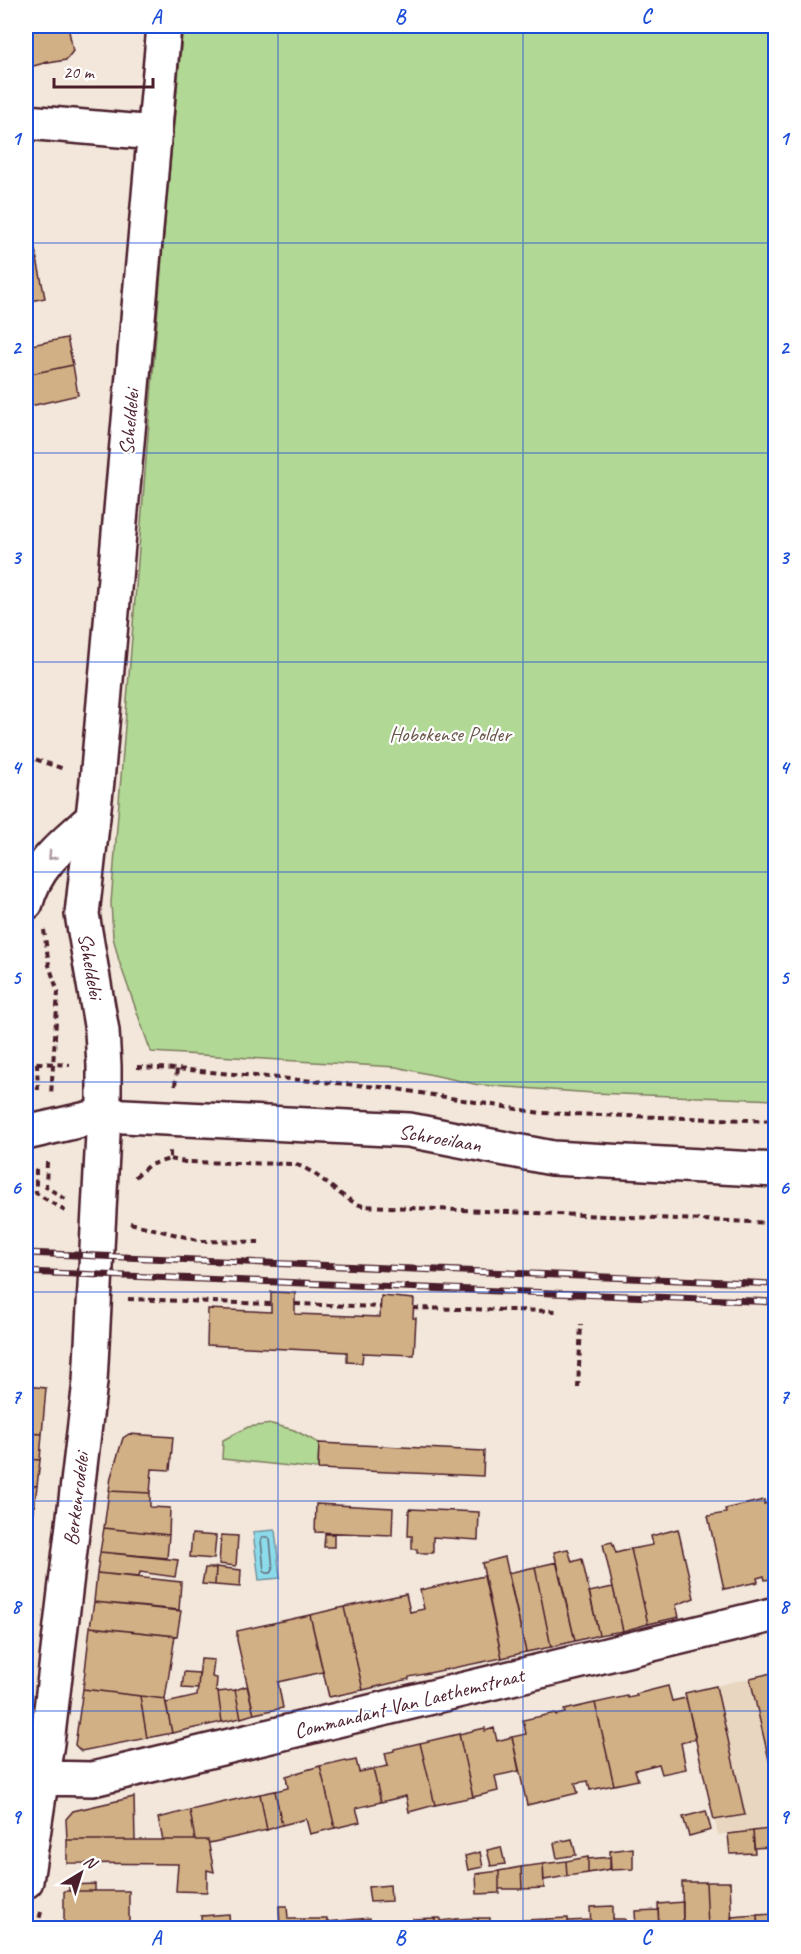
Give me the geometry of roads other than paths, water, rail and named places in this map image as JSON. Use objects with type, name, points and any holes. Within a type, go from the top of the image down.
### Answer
[{"type":"street","name":"Scheldelei","points":[[104,1115],[102,1031],[82,915],[97,781],[164,26]]},
{"type":"street","points":[[26,122],[155,134]]},
{"type":"street","points":[[26,903],[30,885],[40,868],[93,818]]},
{"type":"street","name":"Schroeilaan","points":[[26,1132],[104,1115],[174,1118],[409,1130],[552,1158],[776,1170]]},
{"type":"street","name":"Berkenrodelei","points":[[26,1881],[34,1776],[90,1382],[104,1115]]},
{"type":"street","name":"Commandant Van Laethemstraat","points":[[34,1776],[93,1779],[776,1614]]},
{"type":"water","points":[[275,1530],[280,1578],[259,1580],[253,1532]]},
{"type":"railway","points":[[26,1253],[776,1284]]},
{"type":"railway","points":[[26,1272],[776,1302]]},
{"type":"park label","name":"Hobokense Polder","points":[[450,734]]}]
